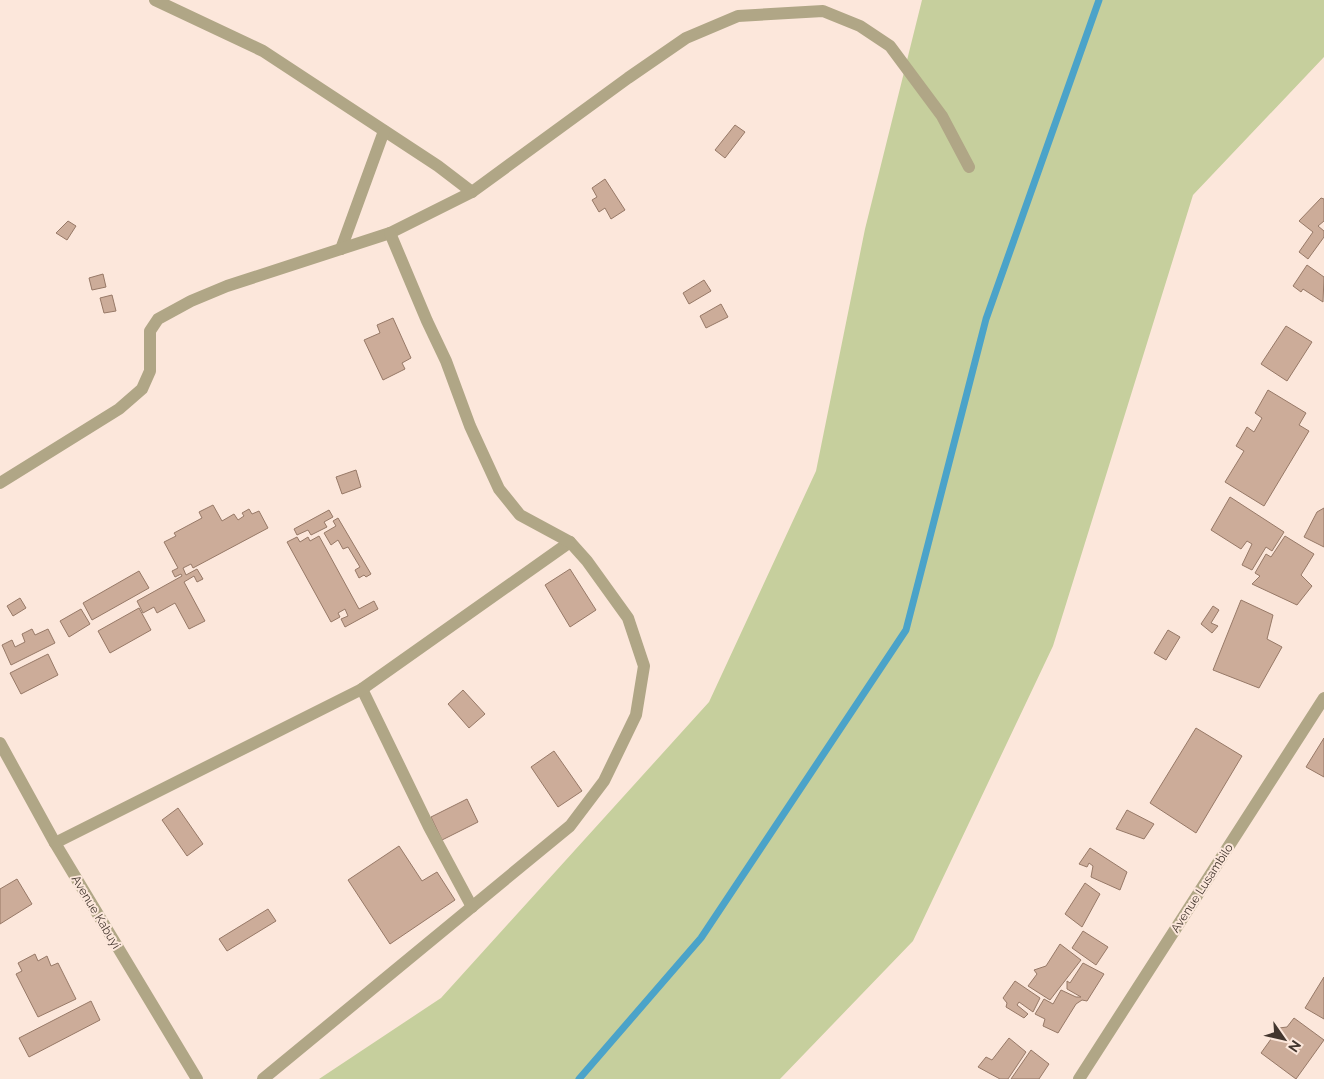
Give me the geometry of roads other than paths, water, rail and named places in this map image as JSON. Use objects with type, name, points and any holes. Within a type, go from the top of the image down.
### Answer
[{"type":"street","points":[[155,0],[263,51],[438,166],[472,192]]},
{"type":"street","points":[[0,483],[119,409],[142,389],[150,371],[150,331],[158,319],[191,301],[227,286],[390,233],[472,192],[686,38],[738,16],[821,5],[860,26],[890,46],[942,116],[969,167]]},
{"type":"street","points":[[341,249],[384,131]]},
{"type":"street","points":[[264,1079],[570,826],[604,782],[636,715],[644,666],[628,618],[587,561],[570,542],[520,515],[499,489],[470,426],[446,361],[390,233]]},
{"type":"street","points":[[55,843],[362,689],[570,542]]},
{"type":"street","points":[[362,689],[429,827],[472,907]]},
{"type":"street","name":"Avenue Lusambilo","points":[[1079,1079],[1324,698]]},
{"type":"street","name":"Avenue Kabuyi","points":[[2,752],[197,1079]]},
{"type":"waterway","points":[[579,1079],[701,938],[906,630],[986,319],[1099,0]]}]
